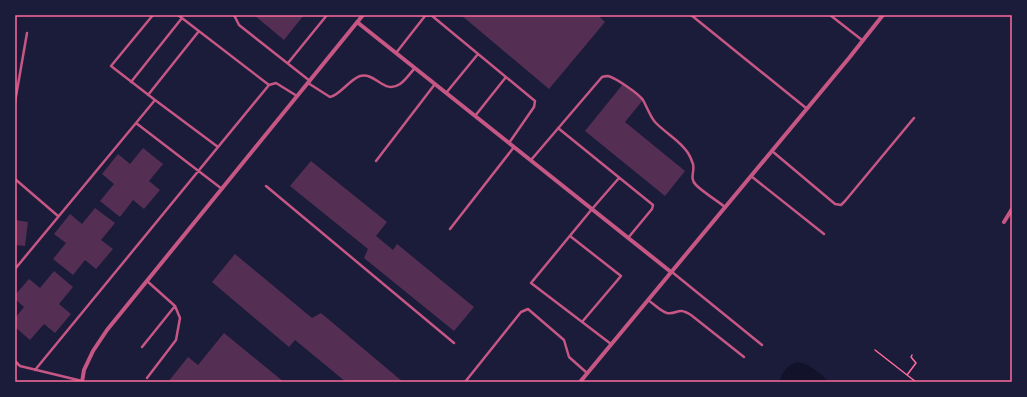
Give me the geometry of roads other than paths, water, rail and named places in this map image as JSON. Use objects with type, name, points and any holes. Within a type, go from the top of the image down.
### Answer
[{"type":"street","points":[[82,382],[84,370],[93,351],[107,330],[363,15]]},
{"type":"street","points":[[580,382],[807,109],[883,15]]},
{"type":"street","points":[[357,22],[671,272]]},
{"type":"street","points":[[1004,222],[1012,209]]},
{"type":"lane","points":[[153,15],[111,66],[218,147]]},
{"type":"lane","points":[[178,15],[269,85]]},
{"type":"lane","points":[[234,15],[239,25],[330,98],[335,97],[352,81],[361,76],[370,76],[387,87],[394,87],[401,84],[414,68]]},
{"type":"lane","points":[[288,63],[327,15]]},
{"type":"lane","points":[[396,53],[424,16],[431,15],[534,101],[534,107],[508,143]]},
{"type":"lane","points":[[691,15],[807,109]]},
{"type":"lane","points":[[830,15],[863,41]]},
{"type":"lane","points":[[131,82],[182,18]]},
{"type":"lane","points":[[148,95],[199,31]]},
{"type":"lane","points":[[15,102],[27,33]]},
{"type":"lane","points":[[446,93],[478,54]]},
{"type":"lane","points":[[530,160],[602,77],[606,76],[623,84],[643,100],[645,106],[655,121],[685,148],[693,164],[692,179],[695,184],[725,207]]},
{"type":"lane","points":[[475,116],[506,77]]},
{"type":"lane","points":[[35,370],[269,85],[276,83],[297,96]]},
{"type":"lane","points":[[376,161],[435,84]]},
{"type":"lane","points":[[15,269],[155,100]]},
{"type":"lane","points":[[772,151],[835,204],[841,205],[914,118]]},
{"type":"lane","points":[[136,123],[222,189]]},
{"type":"lane","points":[[558,128],[653,205],[652,209],[628,238]]},
{"type":"lane","points":[[450,229],[514,147]]},
{"type":"lane","points":[[751,176],[824,234]]},
{"type":"lane","points":[[611,344],[531,283],[619,178]]},
{"type":"lane","points":[[15,179],[58,216]]},
{"type":"lane","points":[[266,186],[454,343]]},
{"type":"lane","points":[[570,236],[621,276],[582,322]]},
{"type":"lane","points":[[671,272],[762,345]]},
{"type":"lane","points":[[147,281],[175,306],[180,318],[176,340],[147,378]]},
{"type":"lane","points":[[648,300],[666,313],[680,310],[685,311],[744,357]]},
{"type":"lane","points":[[142,347],[175,306]]},
{"type":"lane","points":[[464,382],[521,312],[528,309],[564,340],[569,357],[587,373]]},
{"type":"lane","points":[[15,361],[20,366],[82,382]]}]
